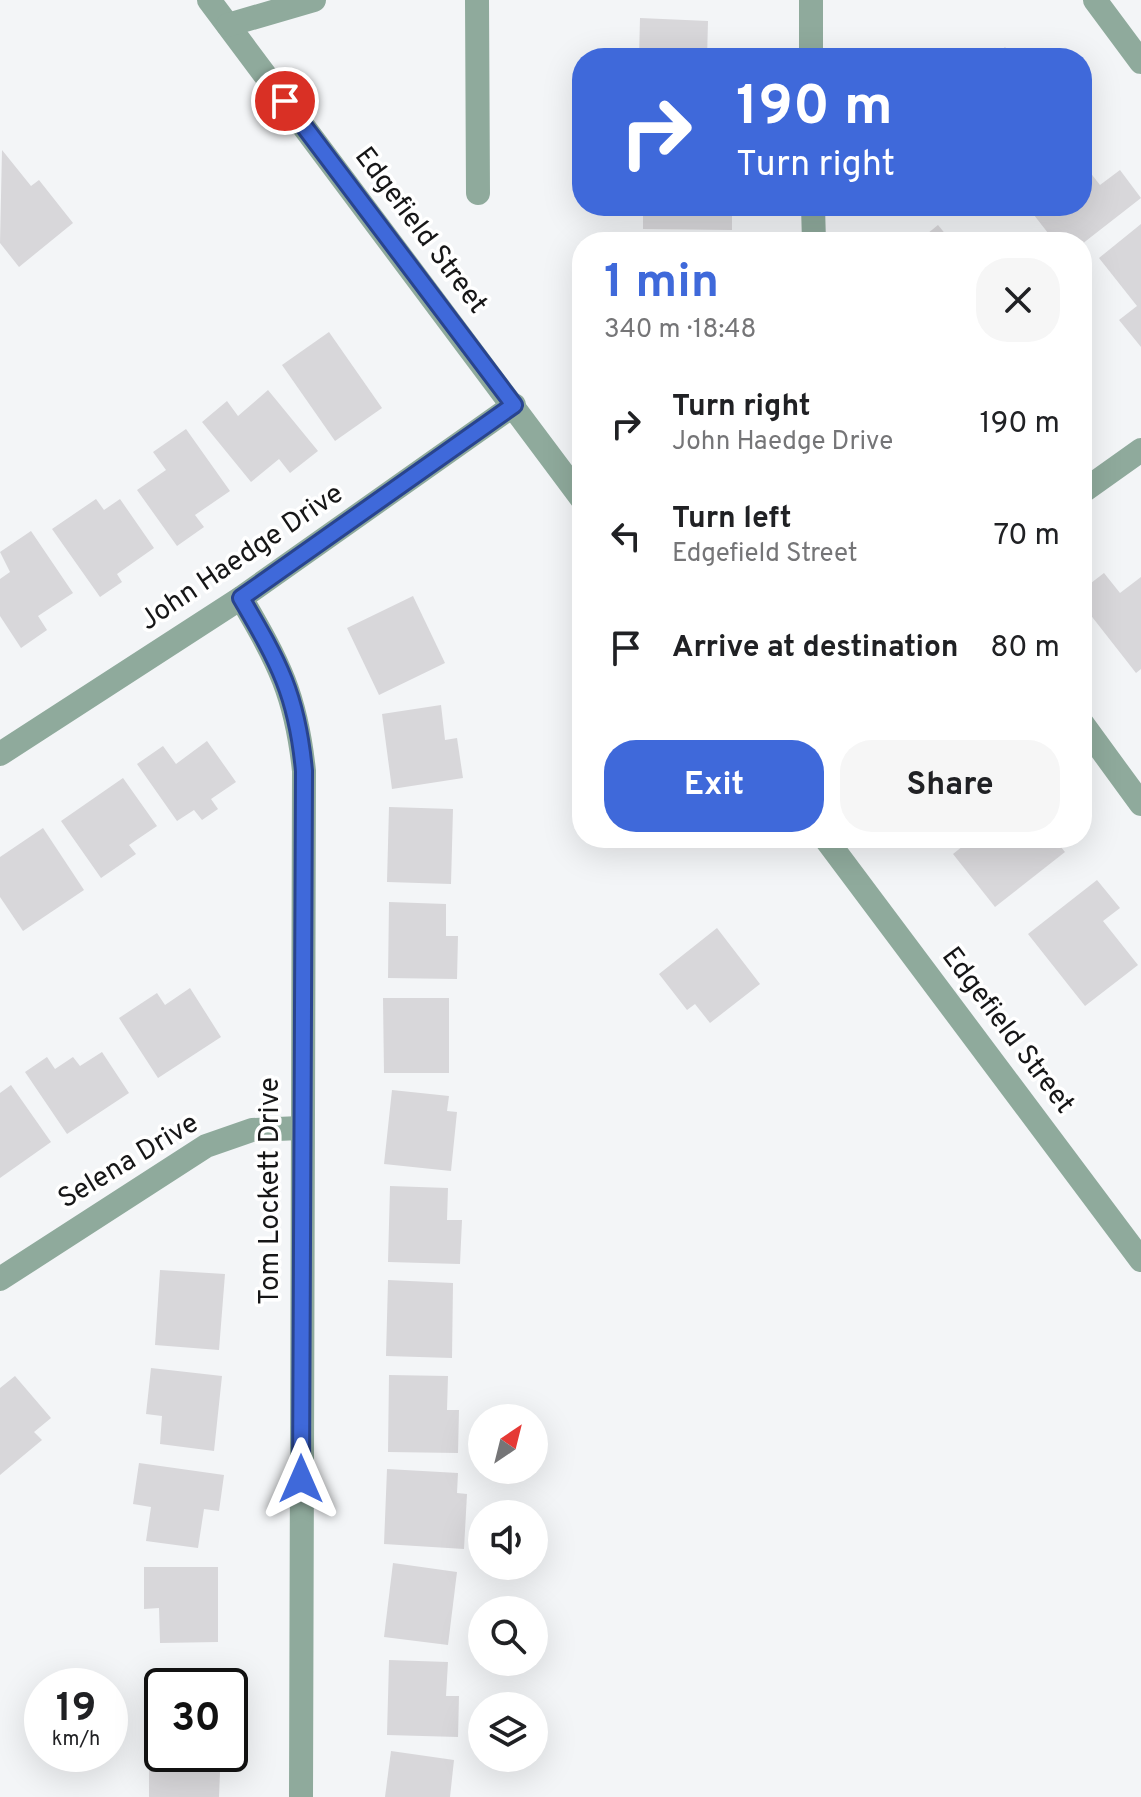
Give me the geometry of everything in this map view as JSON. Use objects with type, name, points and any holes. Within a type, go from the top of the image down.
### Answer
[{"type":"street","name":"Edgefield Street","points":[[209,0],[572,485]]},
{"type":"street","points":[[228,25],[314,0]]},
{"type":"street","points":[[477,0],[478,193]]},
{"type":"street","points":[[811,0],[811,48]]},
{"type":"street","points":[[1095,0],[1141,62]]},
{"type":"street","name":"John Haedge Drive","points":[[0,754],[241,598],[514,405]]},
{"type":"street","points":[[1092,485],[1141,450]]},
{"type":"street","name":"Tom Lockett Drive","points":[[241,598],[278,662],[299,719],[304,771],[300,1128],[301,1797]]},
{"type":"street","points":[[1092,737],[1141,804]]},
{"type":"street","name":"Edgefield Street","points":[[832,848],[1141,1260]]},
{"type":"street","name":"Selena Drive","points":[[0,1279],[206,1146],[252,1130],[300,1128]]},
{"type":"building","points":[[640,18],[708,21],[707,48],[639,48]]},
{"type":"building","points":[[2,150],[31,186],[39,180],[73,223],[19,267],[0,243]]},
{"type":"building","points":[[1120,170],[1141,198],[1092,236],[1092,232],[1047,232],[1035,216],[1092,216],[1092,175],[1100,185]]},
{"type":"building","points":[[643,216],[732,216],[732,230],[643,229]]},
{"type":"building","points":[[1141,224],[1141,347],[1119,320],[1137,306],[1099,258]]},
{"type":"building","points":[[938,225],[944,232],[929,232]]},
{"type":"building","points":[[329,332],[382,408],[335,441],[282,365]]},
{"type":"building","points":[[268,390],[318,451],[290,473],[279,459],[251,482],[202,422],[227,401],[238,416]]},
{"type":"building","points":[[186,429],[230,491],[195,515],[204,527],[177,546],[137,490],[166,470],[153,452]]},
{"type":"building","points":[[96,499],[104,510],[120,499],[154,548],[117,574],[122,582],[100,597],[52,529]]},
{"type":"building","points":[[31,531],[73,593],[38,616],[47,630],[21,648],[0,616],[0,579],[10,572],[0,552]]},
{"type":"building","points":[[1104,573],[1120,593],[1141,577],[1141,669],[1136,673],[1092,617],[1092,582]]},
{"type":"building","points":[[413,596],[445,663],[379,695],[347,628]]},
{"type":"building","points":[[441,705],[445,740],[457,738],[463,778],[392,789],[382,714]]},
{"type":"building","points":[[207,741],[236,782],[211,799],[218,809],[202,820],[194,810],[177,821],[137,764],[163,746],[176,764]]},
{"type":"building","points":[[123,778],[157,826],[129,845],[136,854],[101,878],[61,821]]},
{"type":"building","points":[[389,807],[453,809],[451,884],[387,882]]},
{"type":"building","points":[[43,828],[84,890],[23,931],[0,897],[0,857]]},
{"type":"building","points":[[960,848],[1062,848],[1065,852],[995,907],[953,854]]},
{"type":"building","points":[[1097,880],[1120,908],[1103,921],[1138,965],[1085,1006],[1028,934]]},
{"type":"building","points":[[389,902],[446,904],[446,936],[458,936],[457,979],[388,978]]},
{"type":"building","points":[[717,928],[760,984],[710,1023],[695,1004],[687,1010],[659,974]]},
{"type":"building","points":[[190,988],[221,1037],[158,1078],[119,1018],[157,993],[165,1005]]},
{"type":"building","points":[[383,998],[449,998],[449,1073],[384,1073]]},
{"type":"building","points":[[102,1052],[129,1093],[67,1134],[25,1072],[47,1057],[55,1069],[73,1057],[80,1066]]},
{"type":"building","points":[[11,1085],[51,1142],[0,1178],[0,1093]]},
{"type":"building","points":[[392,1090],[449,1096],[447,1111],[457,1112],[451,1171],[384,1164]]},
{"type":"building","points":[[390,1186],[448,1188],[447,1220],[462,1220],[460,1264],[388,1262]]},
{"type":"building","points":[[160,1270],[225,1274],[219,1350],[155,1345]]},
{"type":"building","points":[[388,1280],[453,1283],[452,1358],[386,1356]]},
{"type":"building","points":[[151,1368],[222,1376],[214,1451],[160,1444],[162,1416],[146,1414]]},
{"type":"building","points":[[389,1375],[448,1376],[447,1410],[459,1410],[458,1453],[388,1452]]},
{"type":"building","points":[[15,1376],[51,1418],[34,1432],[42,1440],[0,1475],[0,1388]]},
{"type":"building","points":[[139,1463],[224,1475],[219,1511],[204,1509],[198,1548],[146,1541],[151,1507],[133,1504]]},
{"type":"building","points":[[387,1469],[458,1473],[457,1493],[467,1494],[464,1549],[384,1544]]},
{"type":"building","points":[[393,1563],[457,1572],[448,1645],[384,1637]]},
{"type":"building","points":[[144,1567],[218,1567],[218,1642],[160,1643],[159,1608],[144,1609]]},
{"type":"building","points":[[389,1660],[448,1662],[446,1696],[459,1696],[458,1737],[387,1735]]},
{"type":"building","points":[[391,1751],[454,1760],[450,1797],[385,1797]]},
{"type":"building","points":[[149,1772],[220,1772],[219,1797],[149,1797]]},
{"type":"route","points":[[285,101],[514,405],[241,598],[278,662],[289,690],[299,719],[304,771],[300,1128],[301,1479]]}]
